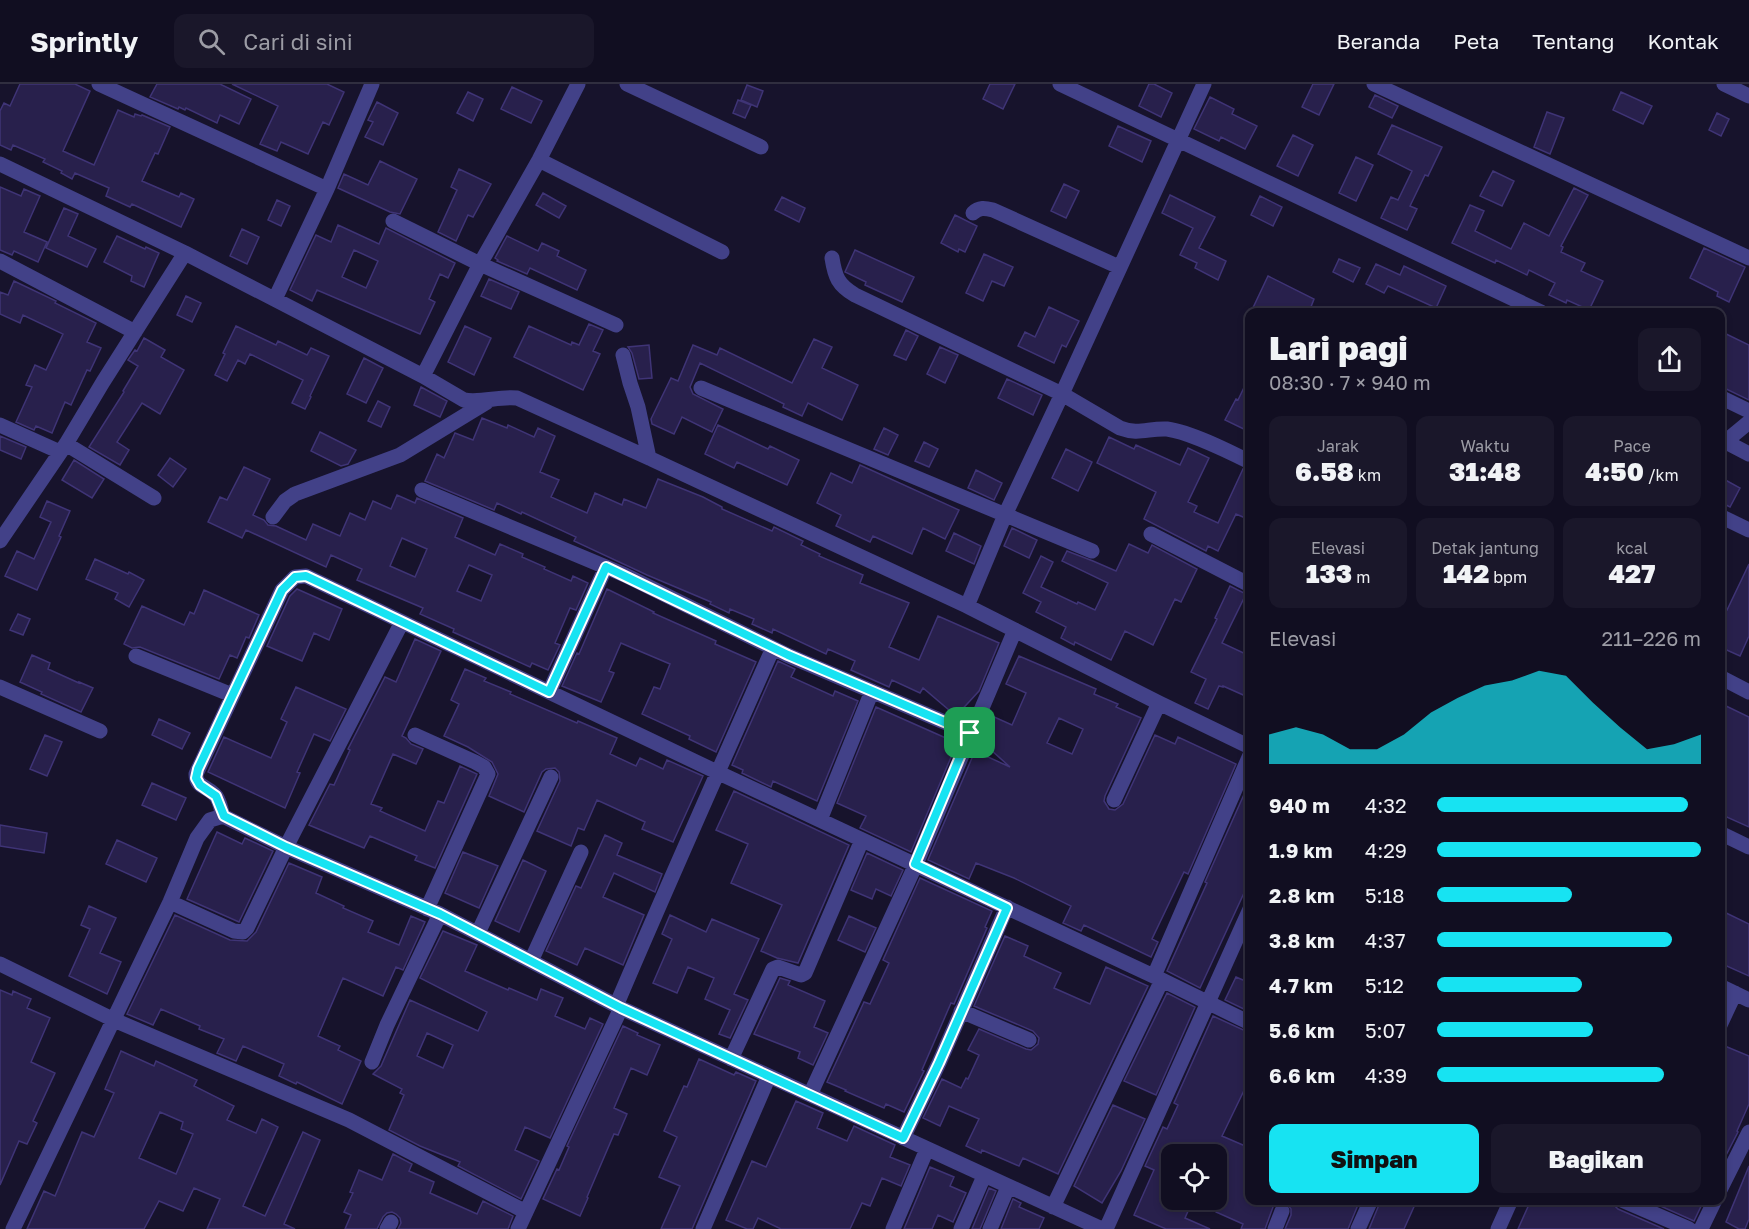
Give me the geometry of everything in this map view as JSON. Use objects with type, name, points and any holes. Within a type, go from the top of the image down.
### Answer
[{"type":"street","points":[[99,84],[327,189]]},
{"type":"street","points":[[275,299],[327,189],[372,84]]},
{"type":"street","points":[[423,376],[480,264],[539,160],[578,84]]},
{"type":"street","points":[[627,84],[761,147]]},
{"type":"street","points":[[1060,84],[1533,308]]},
{"type":"street","points":[[968,606],[1005,515],[1204,84]]},
{"type":"street","points":[[1374,84],[1749,258]]},
{"type":"street","points":[[1724,84],[1749,96]]},
{"type":"street","points":[[539,160],[722,252]]},
{"type":"street","points":[[0,164],[185,253],[423,376],[464,400],[517,398],[968,606],[1245,745]]},
{"type":"street","points":[[973,213],[983,208],[993,210],[1119,267]]},
{"type":"street","points":[[393,222],[616,325]]},
{"type":"street","points":[[0,542],[63,448],[185,253]]},
{"type":"street","points":[[832,258],[834,274],[843,288],[1062,394],[1120,428],[1130,431],[1168,429],[1198,439],[1245,460]]},
{"type":"street","points":[[0,261],[135,332]]},
{"type":"street","points":[[623,355],[631,388],[639,407],[649,458]]},
{"type":"street","points":[[701,388],[1092,551]]},
{"type":"street","points":[[1725,399],[1749,411]]},
{"type":"street","points":[[273,517],[285,501],[295,494],[400,455],[490,400]]},
{"type":"street","points":[[1725,442],[1749,422]]},
{"type":"street","points":[[0,425],[63,448],[154,498]]},
{"type":"street","points":[[1725,445],[1749,454]]},
{"type":"street","points":[[422,490],[606,567],[773,648],[970,733]]},
{"type":"street","points":[[1725,518],[1749,530]]},
{"type":"street","points":[[1150,534],[1245,582]]},
{"type":"street","points":[[549,692],[606,567]]},
{"type":"street","points":[[1245,920],[1209,1003],[1104,1229],[619,1007],[478,933],[286,847],[224,816],[216,796],[200,785],[196,774],[282,590],[295,577],[306,576],[719,773],[1158,978],[1209,1003],[1245,1021]]},
{"type":"street","points":[[170,902],[234,931],[243,932],[249,925],[286,847],[402,622]]},
{"type":"street","points":[[810,1095],[915,864],[1016,630]]},
{"type":"street","points":[[518,1229],[619,1007],[670,879],[773,648]]},
{"type":"street","points":[[136,656],[232,695]]},
{"type":"street","points":[[1725,680],[1749,692]]},
{"type":"street","points":[[0,687],[100,730]]},
{"type":"street","points":[[820,820],[872,691]]},
{"type":"street","points":[[1114,800],[1159,703]]},
{"type":"street","points":[[372,1062],[488,774],[484,767],[475,762],[415,735]]},
{"type":"street","points":[[1053,1207],[1158,978],[1245,767]]},
{"type":"street","points":[[478,933],[551,777]]},
{"type":"street","points":[[13,1229],[170,902],[202,828],[210,820],[224,816]]},
{"type":"street","points":[[1725,835],[1749,847]]},
{"type":"street","points":[[731,1059],[773,969],[778,968],[801,975],[805,973],[862,840]]},
{"type":"street","points":[[531,961],[581,852]]},
{"type":"street","points":[[903,1138],[1007,908]]},
{"type":"street","points":[[0,964],[114,1020],[349,1120],[526,1212]]},
{"type":"street","points":[[1728,989],[1749,1000]]},
{"type":"street","points":[[961,1011],[1029,1040]]},
{"type":"street","points":[[703,1229],[769,1076]]},
{"type":"street","points":[[1725,1180],[1749,1132]]},
{"type":"street","points":[[893,1229],[927,1149]]},
{"type":"street","points":[[961,1229],[984,1176]]},
{"type":"street","points":[[990,1229],[1008,1187]]},
{"type":"street","points":[[1358,1229],[1369,1205]]},
{"type":"street","points":[[1498,1229],[1509,1205]]},
{"type":"street","points":[[1634,1205],[1689,1229]]},
{"type":"street","points":[[1701,1229],[1713,1205]]},
{"type":"street","points":[[1275,1229],[1282,1211]]},
{"type":"building","points":[[20,84],[75,84],[90,91],[63,151],[94,165],[118,110],[134,117],[135,114],[142,115],[170,127],[142,181],[179,197],[181,193],[194,199],[181,227],[132,204],[130,207],[106,196],[109,188],[75,173],[72,179],[61,173],[62,171],[43,162],[45,159],[13,145],[11,150],[0,145],[0,111],[4,103],[10,106]]},
{"type":"building","points":[[157,84],[220,84],[251,99],[239,124],[220,115],[217,123],[186,108],[185,110],[179,107],[178,109],[150,97]]},
{"type":"building","points":[[232,84],[327,84],[344,92],[329,125],[323,122],[308,154],[281,142],[277,151],[260,144],[278,106]]},
{"type":"building","points":[[990,84],[1015,84],[1003,109],[983,99]]},
{"type":"building","points":[[1149,84],[1154,84],[1172,93],[1161,117],[1139,106]]},
{"type":"building","points":[[1313,84],[1334,84],[1319,115],[1302,107]]},
{"type":"building","points":[[747,85],[763,91],[757,107],[741,100]]},
{"type":"building","points":[[512,87],[542,101],[531,123],[501,109]]},
{"type":"building","points":[[468,92],[483,99],[473,121],[457,113]]},
{"type":"building","points":[[1621,92],[1652,106],[1643,124],[1613,110]]},
{"type":"building","points":[[1375,95],[1398,106],[1392,118],[1369,107]]},
{"type":"building","points":[[1210,97],[1234,109],[1232,114],[1257,126],[1245,149],[1221,137],[1219,141],[1194,129]]},
{"type":"building","points":[[738,100],[751,105],[745,118],[733,113]]},
{"type":"building","points":[[377,102],[398,113],[383,145],[365,137],[373,122],[368,120]]},
{"type":"building","points":[[1547,112],[1564,118],[1550,154],[1534,147]]},
{"type":"building","points":[[1717,113],[1729,119],[1721,136],[1709,130]]},
{"type":"building","points":[[1392,125],[1442,147],[1410,206],[1417,209],[1407,230],[1381,218],[1391,197],[1398,200],[1412,171],[1378,154]]},
{"type":"building","points":[[1118,126],[1151,141],[1142,162],[1109,146]]},
{"type":"building","points":[[1293,135],[1313,145],[1298,176],[1277,166]]},
{"type":"building","points":[[1356,157],[1373,165],[1356,201],[1339,193]]},
{"type":"building","points":[[380,161],[417,179],[400,214],[390,212],[338,188],[344,174],[368,185]]},
{"type":"building","points":[[459,169],[491,184],[473,217],[468,215],[456,241],[438,232],[457,190],[451,187]]},
{"type":"building","points":[[1493,171],[1514,181],[1502,206],[1480,196]]},
{"type":"building","points":[[1064,184],[1079,191],[1066,218],[1051,211]]},
{"type":"building","points":[[0,187],[21,196],[24,189],[40,196],[24,232],[47,242],[38,262],[14,251],[12,255],[0,250]]},
{"type":"building","points":[[1574,188],[1588,195],[1561,246],[1563,247],[1561,252],[1585,263],[1581,271],[1603,281],[1590,308],[1567,300],[1566,303],[1549,295],[1555,283],[1529,270],[1527,275],[1452,243],[1470,205],[1484,211],[1475,231],[1511,249],[1524,223],[1549,236]]},
{"type":"building","points":[[543,193],[566,206],[559,218],[536,205]]},
{"type":"building","points":[[1170,195],[1215,217],[1199,248],[1226,261],[1218,280],[1195,268],[1197,263],[1180,255],[1193,228],[1162,213]]},
{"type":"building","points":[[1260,196],[1282,207],[1273,226],[1251,215]]},
{"type":"building","points":[[782,197],[805,208],[799,222],[775,210]]},
{"type":"building","points":[[277,200],[290,206],[281,226],[268,220]]},
{"type":"building","points":[[64,208],[78,214],[68,236],[96,249],[87,267],[46,248]]},
{"type":"building","points":[[955,215],[977,226],[965,252],[959,249],[958,252],[941,243]]},
{"type":"building","points":[[338,225],[379,244],[386,228],[455,263],[448,278],[440,274],[429,299],[435,302],[420,334],[317,290],[312,301],[290,290],[316,235],[331,242]],"holes":[[[354,250],[378,261],[366,288],[342,277]]]},
{"type":"building","points":[[242,229],[259,237],[247,264],[230,256]]},
{"type":"building","points":[[117,236],[159,253],[144,287],[131,281],[132,276],[104,262]]},
{"type":"building","points":[[507,236],[538,251],[542,243],[559,251],[557,256],[586,270],[577,290],[530,268],[527,274],[497,261],[495,258]]},
{"type":"building","points":[[1704,248],[1745,267],[1729,302],[1717,296],[1718,292],[1690,278]]},
{"type":"building","points":[[855,250],[914,277],[902,302],[865,285],[866,282],[845,272]]},
{"type":"building","points":[[984,254],[1013,267],[1004,286],[992,281],[983,301],[966,293]]},
{"type":"building","points":[[1339,259],[1360,268],[1353,282],[1333,272]]},
{"type":"building","points":[[1376,264],[1400,275],[1404,266],[1446,286],[1436,308],[1388,286],[1384,293],[1366,284]]},
{"type":"building","points":[[1268,276],[1314,299],[1311,308],[1253,308]]},
{"type":"building","points":[[489,279],[519,292],[511,309],[481,296]]},
{"type":"building","points":[[14,281],[96,323],[87,342],[101,348],[90,371],[87,370],[71,405],[65,402],[52,433],[36,426],[34,430],[16,422],[32,387],[26,385],[35,365],[46,370],[63,334],[23,315],[20,323],[0,314],[0,292],[8,295]]},
{"type":"building","points":[[186,296],[201,303],[192,322],[177,315]]},
{"type":"building","points":[[1049,307],[1079,321],[1066,347],[1062,345],[1054,363],[1018,346],[1025,332],[1035,337]]},
{"type":"building","points":[[589,324],[603,330],[593,351],[600,354],[583,390],[514,357],[529,326],[571,345],[572,342],[579,345]]},
{"type":"building","points":[[236,326],[276,345],[278,341],[307,355],[311,348],[329,356],[305,409],[292,403],[303,380],[250,354],[245,364],[238,360],[227,381],[215,375]]},
{"type":"building","points":[[465,326],[491,338],[474,375],[448,362]]},
{"type":"building","points":[[906,330],[918,336],[906,360],[894,355]]},
{"type":"building","points":[[1725,333],[1749,345],[1749,400],[1725,388]]},
{"type":"building","points":[[144,338],[165,350],[161,357],[184,370],[160,414],[142,403],[117,442],[129,450],[120,465],[89,447],[138,366],[128,360],[135,350],[137,351]]},
{"type":"building","points":[[814,339],[832,347],[822,368],[858,385],[842,420],[808,403],[802,416],[783,407],[784,404],[700,363],[690,387],[693,394],[723,409],[712,432],[682,417],[674,434],[652,424],[651,419],[671,378],[678,381],[693,345],[717,355],[720,348],[792,383]]},
{"type":"building","points":[[649,345],[652,378],[639,379],[632,353],[628,347]]},
{"type":"building","points":[[940,347],[958,355],[945,383],[927,374]]},
{"type":"building","points":[[364,358],[383,368],[366,403],[347,394]]},
{"type":"building","points":[[1007,379],[1042,395],[1033,415],[998,398]]},
{"type":"building","points":[[1245,385],[1245,430],[1225,420],[1236,399],[1238,400]]},
{"type":"building","points":[[421,387],[447,401],[440,417],[414,405]]},
{"type":"building","points":[[378,401],[390,407],[381,427],[368,421]]},
{"type":"building","points":[[482,418],[507,428],[508,425],[534,437],[538,428],[555,436],[540,472],[559,480],[551,497],[587,513],[595,493],[622,505],[624,499],[646,508],[658,479],[703,497],[722,509],[772,531],[774,527],[803,541],[801,545],[820,554],[819,556],[863,575],[860,583],[909,603],[889,647],[919,660],[938,616],[999,643],[979,691],[956,716],[923,688],[920,693],[892,680],[889,687],[851,670],[855,661],[828,649],[826,654],[773,629],[772,633],[752,624],[754,619],[730,609],[729,613],[710,604],[711,602],[574,541],[576,537],[522,512],[521,514],[497,503],[494,510],[425,481],[437,454],[444,458],[455,433],[473,440]]},
{"type":"building","points":[[718,425],[768,449],[770,446],[799,460],[787,485],[737,462],[734,468],[705,454]]},
{"type":"building","points":[[884,428],[898,435],[888,455],[874,449]]},
{"type":"building","points":[[320,432],[356,450],[348,464],[341,466],[311,451]]},
{"type":"building","points":[[0,436],[26,447],[21,459],[0,450]]},
{"type":"building","points":[[1109,437],[1134,449],[1136,445],[1180,465],[1188,448],[1209,458],[1188,502],[1197,506],[1194,512],[1218,523],[1243,469],[1245,470],[1245,518],[1236,514],[1218,551],[1208,546],[1206,551],[1144,519],[1156,492],[1097,463]]},
{"type":"building","points":[[924,442],[938,449],[929,467],[915,461]]},
{"type":"building","points":[[1066,449],[1092,462],[1078,491],[1052,478]]},
{"type":"building","points":[[170,458],[186,469],[173,487],[158,475]]},
{"type":"building","points":[[74,460],[104,479],[92,498],[62,480]]},
{"type":"building","points":[[860,465],[959,510],[945,539],[923,528],[912,554],[873,536],[870,542],[836,526],[841,515],[817,503],[831,473],[852,483]]},
{"type":"building","points":[[244,467],[270,479],[253,515],[264,520],[268,525],[276,526],[306,540],[313,524],[340,536],[350,513],[365,520],[373,501],[391,509],[397,495],[415,503],[417,498],[463,518],[455,537],[495,555],[500,544],[523,554],[522,557],[545,567],[544,569],[571,581],[573,576],[588,583],[576,610],[570,608],[555,643],[560,645],[548,670],[532,663],[530,667],[453,632],[454,629],[420,614],[423,608],[357,580],[362,569],[331,555],[326,567],[246,530],[242,538],[208,522],[220,497],[227,500]],"holes":[[[402,538],[427,549],[415,577],[390,566]],[[469,565],[492,575],[481,601],[457,591]]]},
{"type":"building","points":[[976,470],[1002,483],[994,500],[968,488]]},
{"type":"building","points":[[1725,480],[1740,488],[1730,507],[1725,504]]},
{"type":"building","points":[[47,501],[70,511],[37,590],[5,576],[17,551],[34,559],[51,522],[40,517]]},
{"type":"building","points":[[1012,528],[1037,540],[1029,558],[1004,546]]},
{"type":"building","points":[[954,533],[981,546],[974,564],[946,551]]},
{"type":"building","points":[[1129,544],[1148,553],[1152,545],[1197,569],[1181,602],[1175,599],[1153,645],[1125,631],[1111,660],[1075,642],[1074,645],[1061,638],[1066,627],[1036,612],[1041,602],[1023,593],[1041,556],[1053,562],[1041,587],[1095,610],[1108,583],[1062,561],[1067,551],[1116,571]]},
{"type":"building","points":[[95,559],[144,580],[129,607],[115,599],[118,593],[86,579]]},
{"type":"building","points":[[1749,564],[1749,636],[1740,656],[1725,649],[1725,609],[1727,610]]},
{"type":"building","points":[[1230,586],[1245,594],[1222,643],[1245,654],[1245,696],[1219,686],[1208,709],[1195,703],[1206,679],[1191,672],[1217,619],[1215,618]]},
{"type":"building","points":[[297,589],[342,609],[329,640],[314,633],[302,661],[267,646],[290,596]]},
{"type":"building","points":[[607,589],[653,613],[716,641],[715,644],[756,662],[716,752],[689,739],[690,736],[642,714],[654,687],[660,689],[670,664],[621,643],[609,671],[614,673],[601,702],[562,686],[577,653],[579,654]]},
{"type":"building","points":[[204,590],[259,615],[237,658],[230,655],[219,679],[140,647],[132,648],[124,644],[142,606],[184,625],[190,612],[194,614]]},
{"type":"building","points":[[18,614],[30,619],[23,635],[10,630]]},
{"type":"building","points":[[415,639],[441,651],[402,736],[411,744],[423,749],[416,764],[393,754],[371,804],[382,808],[380,811],[425,831],[438,801],[444,803],[460,766],[477,774],[435,868],[415,860],[417,856],[370,836],[364,848],[309,825],[330,784],[334,785],[350,750],[348,749],[385,677],[396,682]]},
{"type":"building","points":[[32,655],[50,663],[48,669],[93,688],[81,712],[20,682]]},
{"type":"building","points":[[1019,656],[1096,689],[1094,694],[1118,704],[1116,707],[1141,718],[1105,796],[1104,801],[1109,809],[1115,810],[1123,804],[1155,735],[1175,744],[1178,737],[1236,764],[1188,874],[1184,872],[1152,939],[1158,942],[1151,957],[1084,925],[1081,931],[1063,923],[1071,906],[1014,878],[976,863],[969,879],[928,860],[975,751],[1010,767],[981,741],[992,716],[1012,725],[1026,693],[1006,684]],"holes":[[[1059,718],[1083,729],[1072,754],[1047,743]]]},
{"type":"building","points":[[778,661],[795,669],[791,677],[833,696],[835,691],[858,701],[817,801],[773,781],[771,787],[742,773],[743,770],[732,765]]},
{"type":"building","points":[[465,669],[486,678],[484,681],[511,692],[510,694],[617,738],[610,754],[636,766],[640,758],[663,769],[667,760],[703,776],[673,842],[642,829],[645,822],[597,800],[584,830],[578,828],[571,846],[537,831],[560,781],[559,772],[555,768],[542,772],[524,812],[489,796],[498,774],[492,762],[444,736],[459,704],[451,700]]},
{"type":"building","points":[[296,687],[346,709],[330,741],[314,734],[297,772],[300,773],[285,808],[208,772],[224,737],[271,758],[287,722],[281,719]]},
{"type":"building","points":[[1725,705],[1749,717],[1749,827],[1725,816]]},
{"type":"building","points":[[876,707],[957,743],[911,852],[860,828],[866,816],[837,803]]},
{"type":"building","points":[[159,719],[190,733],[182,749],[152,735]]},
{"type":"building","points":[[45,735],[62,742],[47,776],[30,769]]},
{"type":"building","points":[[152,783],[186,798],[176,820],[142,805]]},
{"type":"building","points":[[734,791],[849,845],[798,963],[761,951],[782,905],[731,883],[748,844],[716,830]]},
{"type":"building","points":[[1245,792],[1245,891],[1200,988],[1167,971],[1207,883],[1205,882]]},
{"type":"building","points":[[0,825],[47,833],[44,853],[0,846]]},
{"type":"building","points":[[217,832],[242,844],[245,838],[273,851],[239,922],[187,899]]},
{"type":"building","points":[[605,835],[622,843],[617,855],[662,874],[655,892],[614,873],[603,897],[644,915],[623,965],[585,948],[577,965],[546,951],[576,886],[581,888]]},
{"type":"building","points":[[117,840],[157,858],[146,882],[106,864]]},
{"type":"building","points":[[463,852],[498,866],[479,908],[445,893]]},
{"type":"building","points":[[867,853],[903,870],[891,896],[876,889],[872,899],[851,890]]},
{"type":"building","points":[[523,860],[546,871],[519,932],[495,921]]},
{"type":"building","points":[[289,863],[322,877],[316,893],[373,921],[368,932],[399,945],[411,916],[425,922],[403,970],[396,967],[383,996],[343,978],[318,1036],[340,1046],[338,1050],[361,1061],[342,1104],[297,1082],[296,1084],[279,1076],[284,1064],[243,1046],[236,1061],[217,1053],[224,1039],[161,1009],[153,1025],[127,1014],[175,915],[230,940],[247,941],[256,932]]},
{"type":"building","points":[[920,878],[992,911],[985,927],[987,928],[954,1004],[951,1003],[922,1070],[924,1071],[904,1112],[886,1104],[884,1108],[827,1082],[864,1002],[870,1004],[889,963],[883,960]]},
{"type":"building","points":[[89,906],[116,918],[100,953],[121,962],[107,994],[69,976],[90,929],[81,925]]},
{"type":"building","points":[[1725,912],[1749,924],[1749,976],[1725,965]]},
{"type":"building","points":[[670,915],[706,932],[712,919],[759,939],[734,994],[748,1000],[730,1038],[719,1034],[730,1010],[705,999],[714,978],[688,967],[677,993],[653,983],[672,939],[662,934]]},
{"type":"building","points":[[849,916],[876,928],[865,952],[838,940]]},
{"type":"building","points":[[443,931],[477,945],[465,971],[537,1000],[541,989],[563,998],[555,1016],[585,1029],[590,1018],[603,1024],[550,1138],[525,1127],[515,1150],[539,1161],[521,1199],[458,1166],[460,1162],[420,1146],[389,1130],[404,1095],[400,1093],[402,1089],[373,1074],[381,1066],[410,1000],[478,1031],[487,1012],[420,978]],"holes":[[[427,1033],[453,1045],[443,1068],[417,1056]]]},
{"type":"building","points":[[1005,936],[1028,946],[1024,956],[1061,973],[1054,988],[1090,1004],[1106,967],[1148,986],[1058,1174],[1023,1158],[1019,1166],[982,1150],[981,1153],[966,1146],[979,1119],[949,1106],[940,1126],[923,1118],[942,1079],[961,1088],[966,1078],[968,1079],[979,1055],[968,1050],[979,1029],[1026,1049],[1031,1050],[1038,1044],[1039,1038],[1033,1031],[974,1006]]},
{"type":"building","points":[[1236,977],[1245,981],[1245,1010],[1225,1000]]},
{"type":"building","points":[[780,978],[790,981],[788,985],[825,1001],[814,1027],[828,1033],[813,1065],[798,1058],[800,1052],[754,1034]]},
{"type":"building","points":[[0,990],[12,995],[13,991],[31,999],[27,1008],[50,1018],[31,1062],[55,1073],[33,1121],[37,1123],[27,1144],[19,1141],[0,1185]]},
{"type":"building","points":[[1167,993],[1195,1007],[1156,1095],[1124,1081]]},
{"type":"building","points":[[1213,1016],[1245,1031],[1245,1088],[1222,1136],[1245,1146],[1245,1205],[1274,1205],[1265,1229],[1241,1229],[1243,1224],[1216,1212],[1216,1210],[1227,1210],[1227,1144],[1161,1144],[1161,1210],[1189,1210],[1185,1218],[1210,1229],[1166,1229],[1134,1215],[1154,1170],[1145,1166],[1163,1127],[1167,1129],[1178,1105],[1174,1103]]},
{"type":"building","points":[[623,1026],[660,1045],[647,1075],[631,1068],[614,1108],[627,1114],[618,1135],[614,1134],[580,1216],[543,1199],[557,1169],[559,1170],[569,1147],[567,1146]]},
{"type":"building","points":[[1725,1046],[1749,1056],[1749,1104],[1725,1157]]},
{"type":"building","points":[[121,1051],[154,1066],[156,1061],[197,1080],[194,1086],[234,1106],[227,1120],[256,1133],[262,1119],[278,1127],[243,1206],[265,1216],[303,1132],[320,1140],[284,1224],[295,1229],[207,1229],[220,1199],[194,1188],[183,1211],[159,1201],[144,1229],[27,1229],[44,1191],[55,1196],[82,1132],[94,1137],[114,1093],[105,1089]],"holes":[[[160,1112],[183,1122],[181,1129],[193,1134],[176,1174],[139,1158]]]},
{"type":"building","points":[[699,1059],[734,1075],[736,1072],[756,1081],[692,1229],[661,1229],[680,1186],[659,1177],[677,1137],[664,1131]]},
{"type":"building","points":[[796,1101],[823,1113],[817,1128],[847,1141],[854,1126],[895,1145],[890,1157],[910,1165],[901,1186],[882,1178],[870,1206],[862,1203],[850,1229],[781,1229],[758,1218],[753,1229],[747,1229],[726,1220],[752,1161],[766,1167]]},
{"type":"building","points":[[1113,1105],[1145,1119],[1121,1171],[1102,1203],[1074,1186]]},
{"type":"building","points":[[393,1154],[412,1164],[409,1171],[434,1182],[430,1193],[477,1214],[483,1201],[513,1216],[508,1229],[398,1229],[401,1223],[400,1218],[392,1212],[383,1217],[377,1229],[345,1229],[351,1215],[344,1212],[353,1193],[350,1192],[359,1170],[382,1180]]},
{"type":"building","points":[[1749,1166],[1749,1219],[1745,1229],[1739,1229],[1726,1222]]},
{"type":"building","points":[[930,1167],[954,1177],[950,1186],[966,1193],[953,1222],[938,1215],[932,1229],[904,1229]]},
{"type":"building","points":[[989,1188],[996,1191],[980,1229],[972,1229]]},
{"type":"building","points":[[1013,1199],[1021,1203],[1019,1207],[1044,1218],[1039,1229],[1001,1229]]},
{"type":"building","points":[[1288,1205],[1358,1205],[1348,1229],[1285,1229],[1291,1215]]},
{"type":"building","points":[[1379,1205],[1415,1205],[1404,1229],[1369,1229]]},
{"type":"building","points":[[1529,1205],[1614,1205],[1618,1209],[1664,1229],[1518,1229]]},
{"type":"building","points":[[1658,1205],[1702,1205],[1694,1221]]},
{"type":"route","points":[[606,567],[788,655],[970,733],[915,864],[1007,908],[939,1063],[903,1138],[621,1008],[440,914],[286,847],[224,816],[214,793],[200,785],[196,778],[198,769],[282,590],[295,577],[301,576],[306,576],[549,692],[606,567]]}]
